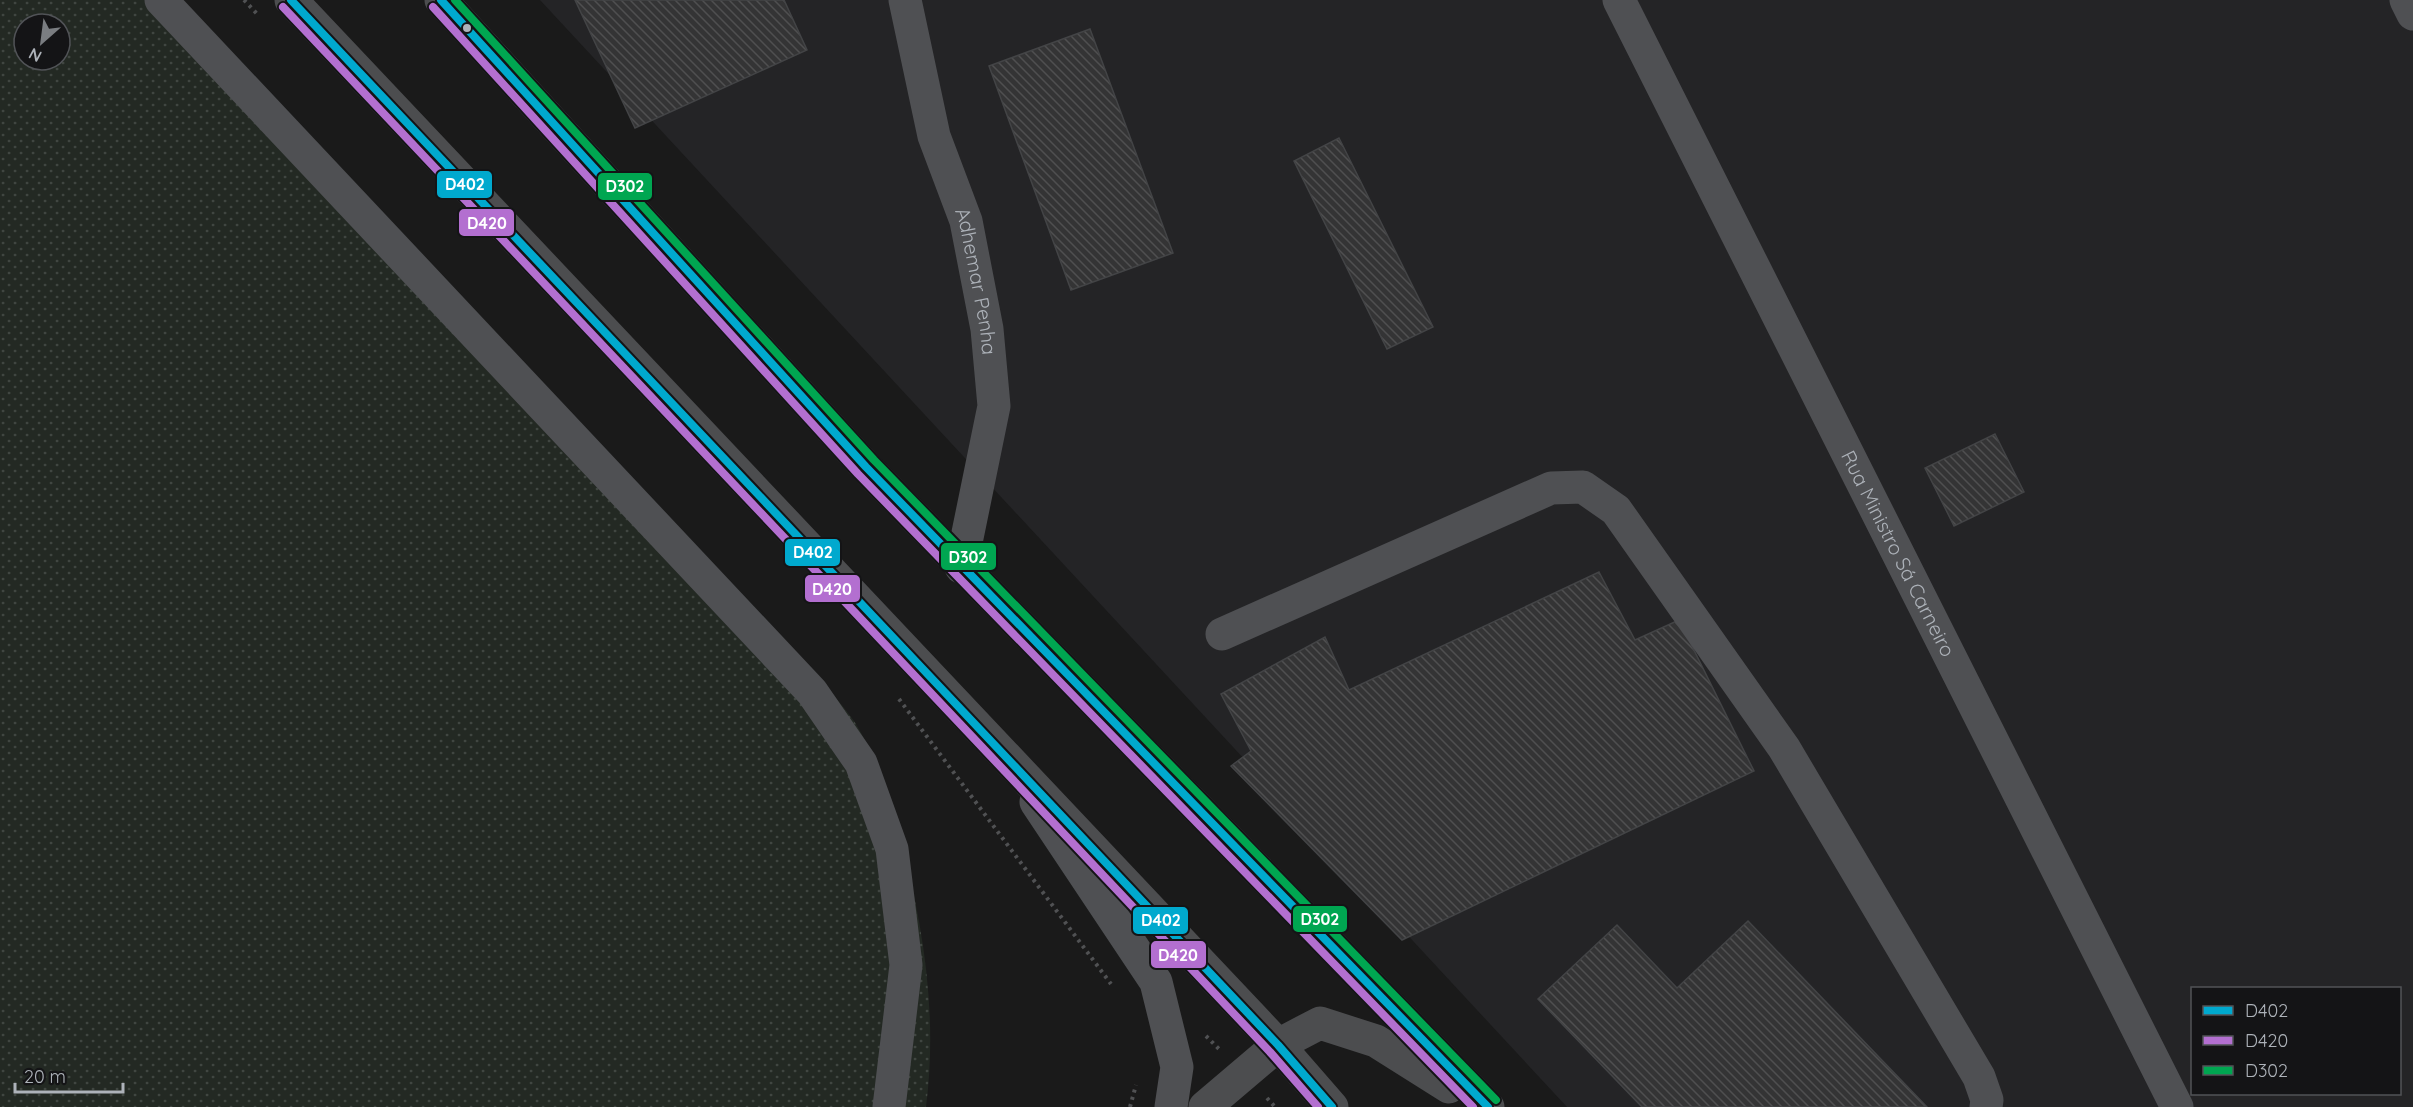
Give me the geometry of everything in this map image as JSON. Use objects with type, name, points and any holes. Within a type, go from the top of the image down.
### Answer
[{"type":"main road","points":[[291,0],[1004,753],[1278,1045],[1332,1107]]},
{"type":"main road","points":[[441,0],[866,467],[1488,1107]]},
{"type":"main road","points":[[1205,1107],[1278,1045],[1320,1023],[1376,1041],[1434,1076],[1477,1107]]},
{"type":"street","points":[[161,0],[812,693],[861,763],[892,849],[906,965],[889,1107]]},
{"type":"street","name":"Adhemar Penha","points":[[905,0],[934,136],[966,221],[988,340],[994,406],[961,567]]},
{"type":"street","name":"Rua Ministro Sá Carneiro","points":[[1619,0],[2177,1107]]},
{"type":"street","points":[[2406,0],[2413,14]]},
{"type":"street","points":[[1222,634],[1551,488],[1583,487],[1617,510],[1784,748],[1979,1077],[1987,1100],[1986,1107]]},
{"type":"street","points":[[1004,753],[1156,982],[1177,1067],[1171,1107]]},
{"type":"path","points":[[244,0],[260,18]]},
{"type":"path","points":[[893,691],[1115,989]]},
{"type":"path","points":[[1130,1107],[1139,1077]]},
{"type":"shaded area","points":[[0,0],[180,0],[804,661],[842,706],[854,721],[875,761],[898,831],[915,899],[929,1002],[929,1072],[926,1107],[0,1107]]},
{"type":"shaded area","points":[[540,0],[2413,0],[2413,1107],[1567,1107]]},
{"type":"building","points":[[575,0],[784,0],[807,50],[635,128]]},
{"type":"building","points":[[1090,29],[1173,253],[1071,290],[989,66]]},
{"type":"building","points":[[1339,138],[1433,327],[1387,349],[1294,161]]},
{"type":"building","points":[[1995,434],[2024,492],[1954,526],[1925,468]]},
{"type":"building","points":[[1599,572],[1635,640],[1679,620],[1754,771],[1402,940],[1231,766],[1251,751],[1221,694],[1325,637],[1349,690]]},
{"type":"building","points":[[1748,921],[1927,1107],[1642,1107],[1538,999],[1617,925],[1677,988]]},
{"type":"transit line","name":"D402","points":[[291,0],[1278,1045],[1332,1107]]},
{"type":"transit line","name":"D402","points":[[441,0],[866,467],[1488,1107]]},
{"type":"transit line","name":"D302","points":[[455,0],[874,460],[1496,1100]]},
{"type":"transit line","name":"D420","points":[[283,7],[1270,1052],[1318,1107]]},
{"type":"transit line","name":"D420","points":[[433,7],[858,474],[1473,1107]]}]
